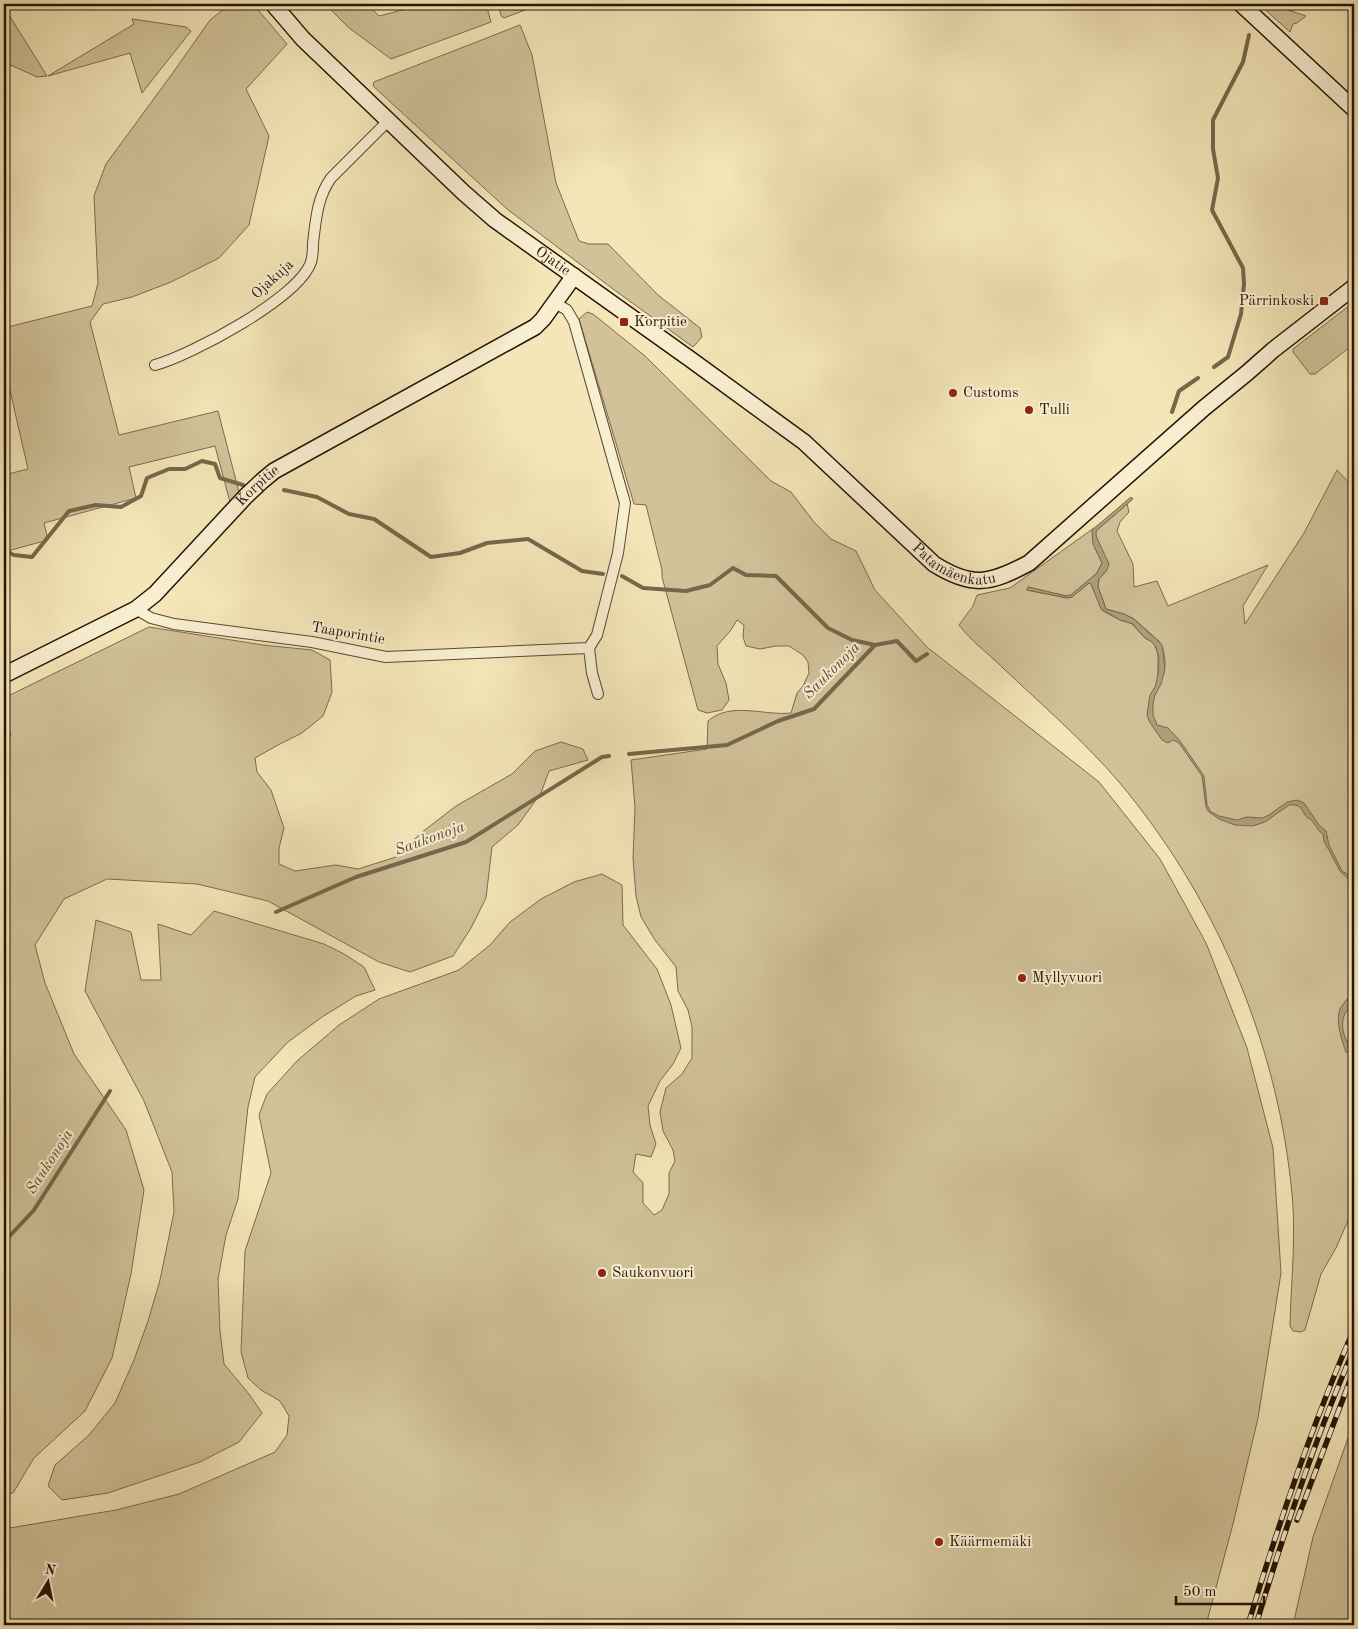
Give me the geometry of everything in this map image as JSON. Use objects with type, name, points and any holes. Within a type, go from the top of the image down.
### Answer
[{"type":"street","name":"Ojatie","points":[[273,4],[303,39],[495,220],[574,276],[556,303]]},
{"type":"street","points":[[1241,4],[1354,109]]},
{"type":"street","name":"Ojakuja","points":[[155,365],[172,360],[250,319],[268,307],[297,282],[311,262],[316,212],[324,189],[332,178],[388,121]]},
{"type":"street","name":"Patamäenkatu","points":[[574,276],[804,442],[934,564],[949,574],[968,580],[988,580],[1006,576],[1028,563],[1204,408],[1273,350],[1354,287]]},
{"type":"street","points":[[556,303],[567,310],[574,322],[625,503],[618,553],[597,635],[590,648],[592,673],[598,694]]},
{"type":"street","name":"Korpitie","points":[[4,675],[136,609],[155,594],[246,496],[274,471],[527,331],[544,319],[556,303]]},
{"type":"street","name":"Taaporintie","points":[[136,609],[151,618],[174,624],[312,642],[386,657],[590,648]]},
{"type":"shaded area","points":[[230,4],[253,4],[287,44],[246,89],[269,136],[249,225],[219,258],[171,282],[132,297],[103,304],[90,322],[119,435],[218,411],[239,492],[230,502],[215,446],[129,467],[136,498],[44,523],[48,540],[4,552],[4,475],[28,469],[4,364],[4,328],[92,306],[98,283],[94,196],[106,164],[210,20]]},
{"type":"shaded area","points":[[325,4],[367,4],[379,16],[426,4],[486,4],[491,22],[391,59],[348,27]]},
{"type":"shaded area","points":[[498,4],[541,4],[504,18],[501,16]]},
{"type":"shaded area","points":[[1259,4],[1278,4],[1282,8],[1306,16],[1293,24],[1290,32]]},
{"type":"shaded area","points":[[4,7],[47,76],[37,77],[4,62]]},
{"type":"shaded area","points":[[132,19],[186,27],[191,31],[142,93],[130,53],[48,76],[134,24]]},
{"type":"shaded area","points":[[520,25],[532,55],[556,183],[579,241],[589,244],[608,244],[658,295],[700,328],[702,337],[693,347],[507,209],[373,86],[374,82]]},
{"type":"shaded area","points":[[1354,302],[1354,344],[1315,374],[1310,374],[1293,352],[1293,349]]},
{"type":"shaded area","points":[[587,312],[593,314],[645,356],[771,481],[791,492],[814,522],[831,539],[856,551],[875,590],[927,647],[1099,782],[1160,859],[1206,943],[1247,1048],[1273,1148],[1281,1273],[1258,1418],[1233,1524],[1206,1625],[4,1625],[4,1529],[116,1510],[179,1494],[275,1452],[287,1435],[289,1416],[280,1401],[261,1390],[248,1378],[241,1352],[245,1251],[271,1173],[259,1115],[267,1094],[297,1061],[339,1025],[379,999],[459,970],[490,945],[510,922],[541,899],[574,882],[602,874],[622,885],[623,925],[657,969],[671,1005],[681,1048],[673,1064],[660,1081],[648,1106],[650,1125],[656,1144],[651,1157],[636,1154],[633,1172],[643,1183],[643,1203],[654,1215],[662,1210],[669,1194],[669,1173],[675,1161],[673,1150],[663,1131],[660,1112],[666,1088],[682,1074],[692,1058],[692,1027],[688,1010],[678,991],[676,967],[655,940],[641,917],[636,896],[633,858],[635,807],[631,760],[707,749],[708,721],[717,715],[727,712],[737,710],[791,713],[797,693],[803,686],[809,673],[808,662],[803,655],[789,646],[760,649],[746,646],[743,637],[744,625],[737,620],[717,646],[718,664],[726,683],[729,700],[722,710],[707,713],[698,710],[662,577],[662,570],[646,505],[634,504],[579,319]]},
{"type":"shaded area","points":[[1337,470],[1354,488],[1354,1207],[1336,1248],[1321,1274],[1305,1330],[1301,1332],[1293,1331],[1290,1326],[1294,1219],[1283,1129],[1271,1075],[1255,1022],[1235,970],[1211,920],[1184,872],[1153,826],[1119,782],[1077,738],[959,625],[973,606],[977,595],[1010,588],[1094,528],[1093,542],[1102,563],[1097,573],[1071,595],[1066,596],[1028,587],[1027,590],[1067,598],[1072,597],[1089,583],[1091,584],[1103,611],[1120,620],[1131,623],[1145,638],[1153,642],[1158,653],[1158,676],[1164,673],[1165,665],[1164,652],[1159,641],[1134,619],[1106,609],[1098,587],[1099,579],[1107,570],[1096,531],[1127,504],[1129,512],[1120,522],[1117,531],[1133,564],[1134,587],[1157,581],[1168,606],[1268,565],[1243,606],[1245,624],[1304,533]]},
{"type":"shaded area","points":[[1131,497],[1133,499],[1096,531],[1096,536],[1109,564],[1107,570],[1099,579],[1098,587],[1106,609],[1134,619],[1162,645],[1165,669],[1153,703],[1153,715],[1157,725],[1168,728],[1180,741],[1204,776],[1207,805],[1211,812],[1237,820],[1247,817],[1262,818],[1287,802],[1297,800],[1304,803],[1319,825],[1326,831],[1329,845],[1342,871],[1354,875],[1354,884],[1340,871],[1324,841],[1323,834],[1306,817],[1301,808],[1295,805],[1289,805],[1265,822],[1253,826],[1235,825],[1219,819],[1208,811],[1202,776],[1179,743],[1173,740],[1168,743],[1162,740],[1147,715],[1150,695],[1155,687],[1158,675],[1159,659],[1156,647],[1133,624],[1120,620],[1101,609],[1091,584],[1089,583],[1072,597],[1067,598],[1027,590],[1028,587],[1066,596],[1071,595],[1097,573],[1102,563],[1093,544],[1092,530]]},
{"type":"shaded area","points":[[149,627],[263,645],[312,650],[330,660],[332,692],[323,716],[302,733],[255,758],[257,772],[271,790],[284,828],[279,848],[279,864],[295,871],[336,865],[358,869],[396,857],[421,833],[456,806],[512,774],[535,751],[561,742],[583,749],[588,760],[549,771],[541,793],[518,825],[492,847],[486,898],[471,928],[453,956],[410,972],[379,962],[268,901],[197,884],[107,879],[64,899],[35,945],[45,983],[74,1054],[126,1130],[144,1190],[131,1274],[112,1358],[85,1411],[34,1458],[13,1493],[4,1495],[4,743],[11,735],[4,716],[4,698]]},
{"type":"shaded area","points":[[214,911],[324,944],[364,967],[375,990],[356,996],[322,1017],[288,1042],[255,1077],[248,1107],[238,1199],[226,1235],[218,1279],[220,1331],[224,1364],[262,1413],[239,1442],[200,1462],[108,1493],[62,1500],[48,1486],[55,1465],[89,1435],[115,1403],[134,1360],[148,1321],[160,1280],[174,1212],[172,1172],[144,1101],[85,991],[96,920],[131,932],[141,980],[161,980],[158,924],[191,935]]},
{"type":"shaded area","points":[[1354,990],[1354,1003],[1345,1014],[1343,1030],[1346,1039],[1354,1050],[1354,1054],[1346,1052],[1338,1019],[1340,1009]]},
{"type":"shaded area","points":[[1354,1421],[1354,1625],[1293,1625],[1313,1537]]},
{"type":"waterway","points":[[1214,367],[1228,357],[1241,314],[1244,284],[1243,268],[1212,210],[1218,178],[1213,149],[1213,120],[1243,62],[1249,35]]},
{"type":"waterway","points":[[1172,412],[1179,391],[1198,378]]},
{"type":"waterway","points":[[4,550],[14,555],[32,557],[69,511],[96,505],[121,507],[141,496],[147,478],[169,469],[185,469],[202,461],[215,464],[220,478],[243,485]]},
{"type":"waterway","points":[[284,490],[317,497],[349,514],[374,519],[431,557],[460,553],[487,543],[528,539],[582,571],[603,574]]},
{"type":"waterway","points":[[622,576],[643,588],[686,591],[710,585],[733,568],[746,575],[776,576],[828,628],[852,640],[875,645]]},
{"type":"waterway","name":"Saukonoja","points":[[629,754],[727,745],[778,721],[814,709],[875,645],[897,641],[916,661],[927,654]]},
{"type":"waterway","name":"Saukonoja","points":[[276,912],[356,877],[466,842],[602,757],[609,756]]},
{"type":"waterway","name":"Saukonoja","points":[[4,1242],[34,1210],[110,1091]]},
{"type":"railway","points":[[1248,1625],[1296,1476],[1354,1329]]},
{"type":"railway","points":[[1256,1625],[1301,1486],[1326,1417],[1354,1349]]},
{"type":"railway","points":[[1297,1520],[1354,1370]]},
{"type":"place","name":"Pärrinkoski","points":[[1324,301]]},
{"type":"place","name":"Korpitie","points":[[624,322]]},
{"type":"place","name":"Customs","points":[[953,393]]},
{"type":"place","name":"Tulli","points":[[1029,410]]},
{"type":"place","name":"Myllyvuori","points":[[1022,978]]},
{"type":"place","name":"Saukonvuori","points":[[602,1273]]},
{"type":"place","name":"Käärmemäki","points":[[939,1542]]}]
